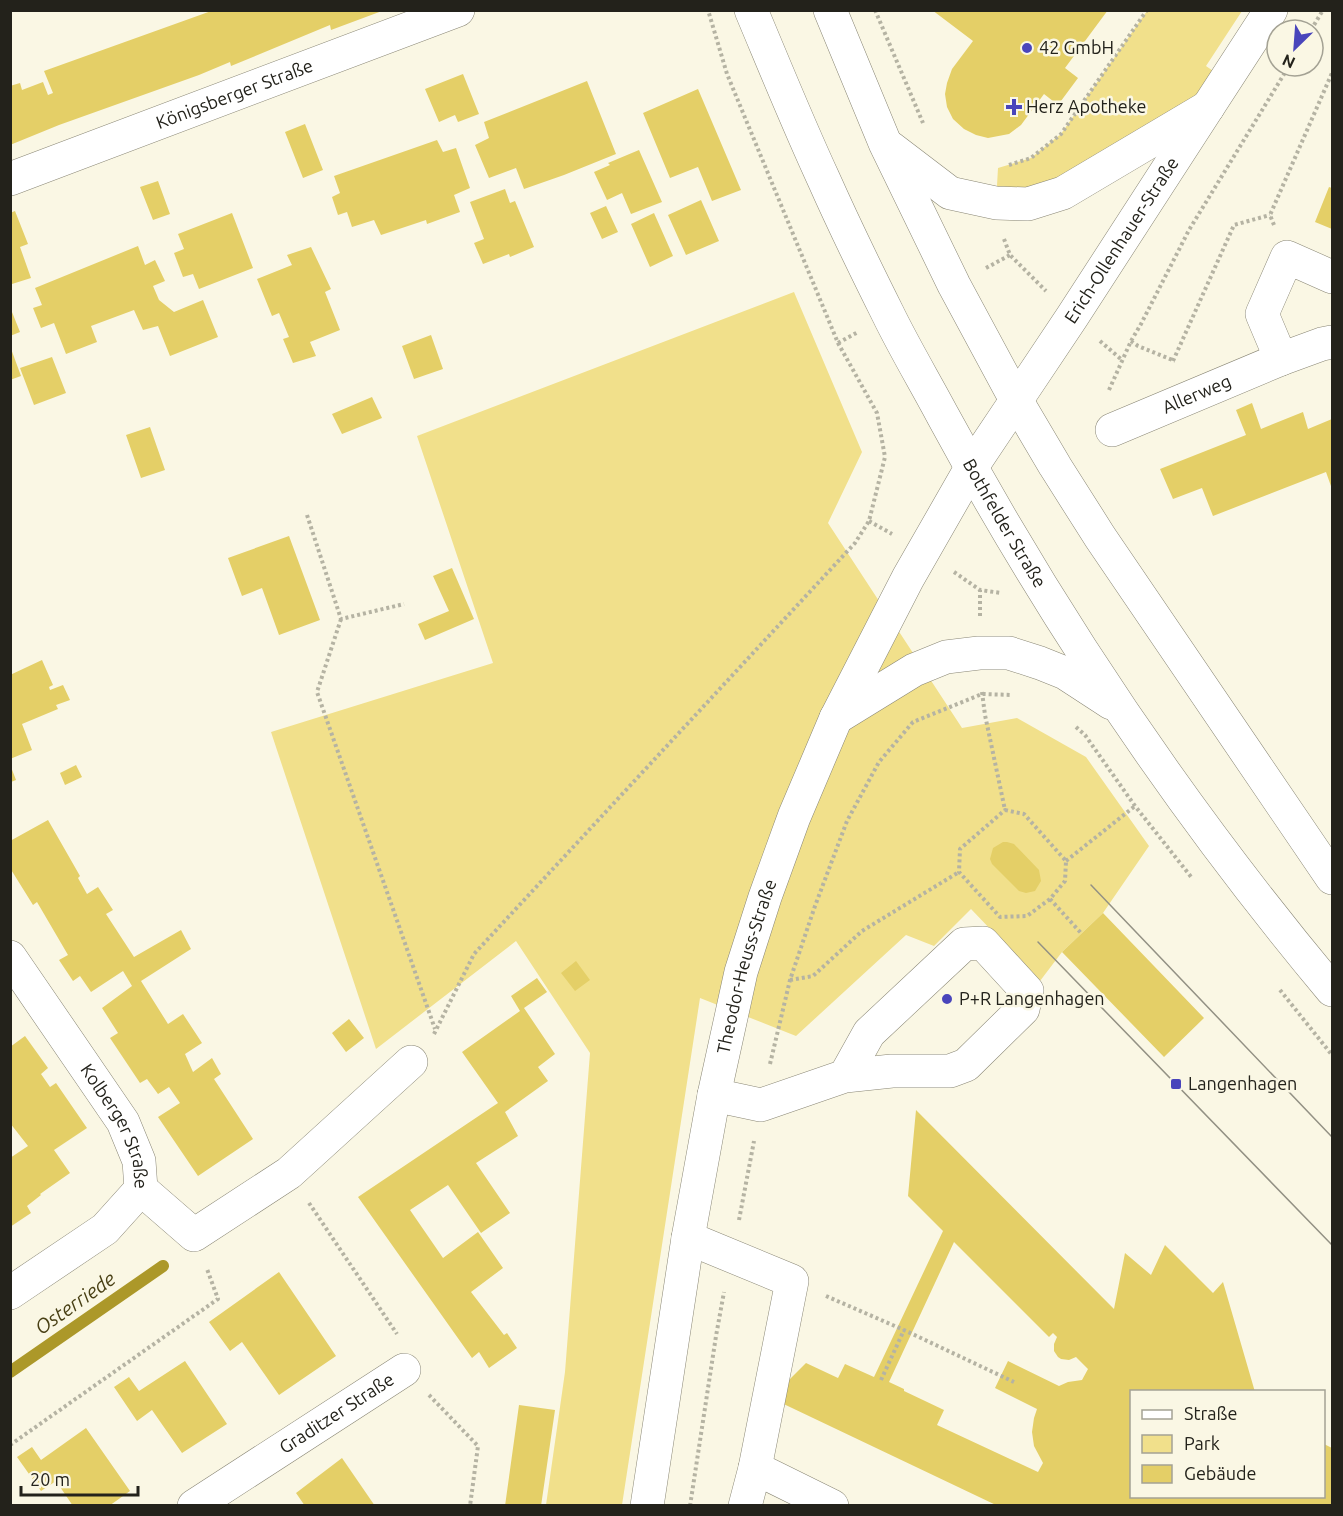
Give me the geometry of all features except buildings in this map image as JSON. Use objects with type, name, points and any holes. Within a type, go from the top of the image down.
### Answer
[{"type":"street","name":"Königsberger Straße","points":[[10,179],[458,10]]},
{"type":"street","name":"Bothfelder Straße","points":[[751,10],[823,178],[889,316],[971,468],[1038,581],[1121,710],[1206,830],[1332,990]]},
{"type":"street","points":[[830,10],[885,143],[954,285],[1054,466],[1332,878]]},
{"type":"street","name":"Erich-Ollenhauer-Straße","points":[[971,468],[1271,10]]},
{"type":"street","points":[[885,143],[950,193],[996,203],[1028,204],[1063,194],[1208,106]]},
{"type":"street","points":[[1281,359],[1262,315],[1287,257],[1332,277]]},
{"type":"street","name":"Allerweg","points":[[1112,430],[1281,359],[1332,342]]},
{"type":"street","name":"Theodor-Heuss-Straße","points":[[647,1506],[688,1238],[714,1095],[741,972],[794,817],[836,718],[908,578],[971,468]]},
{"type":"street","points":[[836,718],[914,670],[946,657],[979,653],[1009,653],[1065,673],[1121,710]]},
{"type":"street","points":[[714,1095],[760,1105],[845,1076],[892,1071],[950,1071],[966,1065],[1023,1008],[1027,991],[984,943],[964,944],[869,1033],[845,1076]]},
{"type":"street","name":"Kolberger Straße","points":[[10,957],[123,1122],[139,1161],[141,1189],[105,1229],[10,1293]]},
{"type":"street","points":[[141,1189],[194,1235],[289,1173],[411,1062]]},
{"type":"street","points":[[688,1238],[792,1281],[746,1506]]},
{"type":"street","name":"Graditzer Straße","points":[[194,1506],[405,1370]]},
{"type":"street","points":[[754,1468],[832,1506]]},
{"type":"path","points":[[411,1062],[428,1045],[474,954],[855,543],[869,521],[885,457],[877,412],[838,343],[727,74],[708,10]]},
{"type":"path","points":[[875,10],[923,123]]},
{"type":"path","points":[[1009,165],[1031,158],[1061,134],[1147,10]]},
{"type":"path","points":[[1287,257],[1270,215],[1332,73]]},
{"type":"path","points":[[1122,360],[1189,230],[1282,78]]},
{"type":"path","points":[[1173,361],[1234,225],[1270,215]]},
{"type":"path","points":[[307,515],[341,619],[317,692],[435,1030]]},
{"type":"path","points":[[341,619],[404,604]]},
{"type":"path","points":[[1005,810],[982,694],[1018,695]]},
{"type":"path","points":[[1071,723],[1085,735],[1135,806],[1194,880]]},
{"type":"path","points":[[1066,861],[1135,806]]},
{"type":"path","points":[[1005,810],[1024,814],[1066,861],[1065,881],[1050,899],[1028,916],[1000,917],[959,872],[960,849],[1005,810]]},
{"type":"path","points":[[790,980],[813,976],[862,931],[959,872]]},
{"type":"path","points":[[1050,899],[1081,933]]},
{"type":"path","points":[[1274,981],[1332,1054]]},
{"type":"path","name":"Graditzer Straße","points":[[289,1173],[406,1347],[405,1370]]},
{"type":"path","points":[[10,1445],[218,1299],[194,1235]]},
{"type":"path","points":[[792,1281],[1014,1382]]},
{"type":"path","points":[[881,1380],[904,1330]]},
{"type":"path","points":[[405,1370],[478,1446],[470,1506]]},
{"type":"green space","points":[[1147,11],[1242,11],[1206,66],[1226,80],[1063,193],[996,203],[998,168],[1031,158],[1061,134]]},
{"type":"green space","points":[[794,292],[862,452],[828,523],[962,728],[1017,718],[1086,757],[1149,846],[1103,913],[1062,952],[1040,981],[971,909],[934,946],[906,935],[796,1036],[700,998],[622,1505],[546,1505],[565,1372],[590,1053],[516,941],[376,1049],[271,732],[493,663],[417,436]]},
{"type":"waterway","name":"Osterriede","points":[[10,1372],[163,1266]]},
{"type":"tram line","points":[[1091,885],[1332,1137]]},
{"type":"tram line","points":[[1038,942],[1332,1245]]},
{"type":"place","name":"42 GmbH","points":[[1027,48]]},
{"type":"place","name":"Herz Apotheke","points":[[1014,107]]},
{"type":"place","name":"P+R Langenhagen","points":[[947,999]]},
{"type":"place","name":"Langenhagen","points":[[1176,1084]]}]
